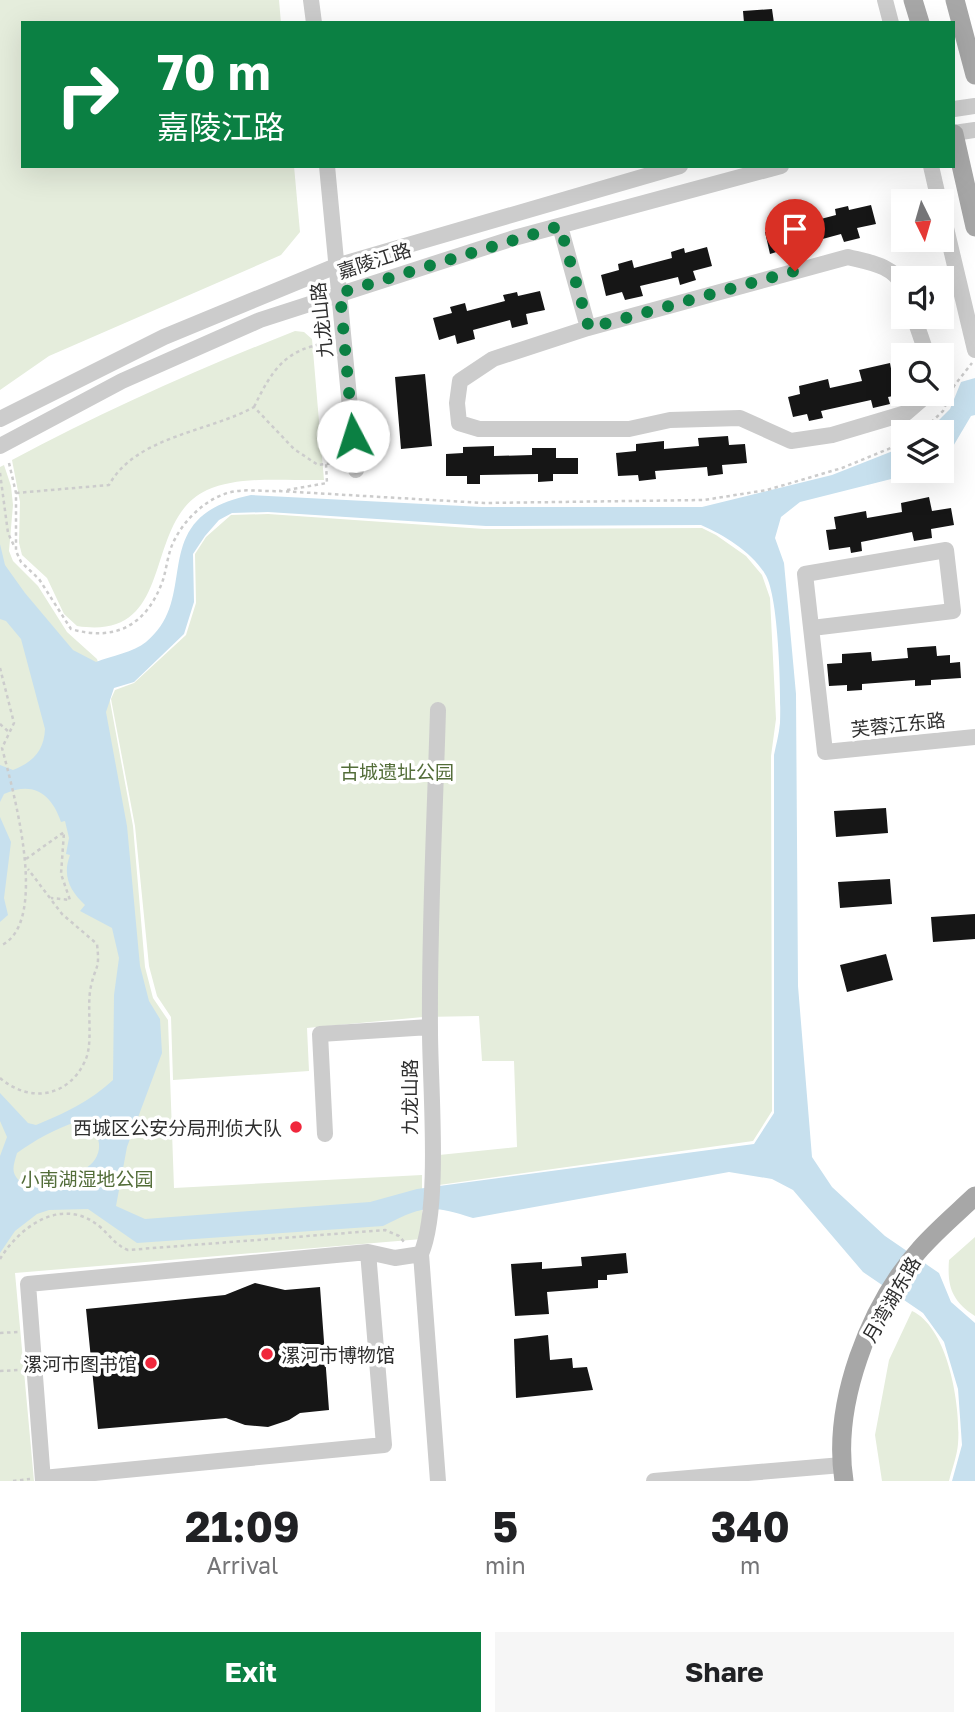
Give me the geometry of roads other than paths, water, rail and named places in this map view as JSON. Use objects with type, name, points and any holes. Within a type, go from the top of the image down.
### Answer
[{"type":"main road","points":[[913,0],[919,21]]},
{"type":"main road","points":[[955,0],[975,75]]},
{"type":"main road","points":[[955,138],[975,227]]},
{"type":"main road","name":"月湾湖东路","points":[[843,1473],[841,1434],[849,1391],[864,1341],[884,1303],[920,1249],[975,1196]]},
{"type":"street","points":[[311,0],[313,21]]},
{"type":"street","points":[[885,0],[890,21]]},
{"type":"street","points":[[955,109],[975,106]]},
{"type":"street","points":[[955,134],[975,130]]},
{"type":"street","name":"九龙山路","points":[[327,168],[355,465]]},
{"type":"street","name":"嘉陵江路","points":[[0,419],[164,337],[336,266],[673,168]]},
{"type":"street","name":"嘉陵江路","points":[[0,446],[122,381],[260,320],[560,226],[774,168]]},
{"type":"street","points":[[931,168],[936,189]]},
{"type":"street","points":[[560,226],[589,328]]},
{"type":"street","points":[[952,252],[975,350]]},
{"type":"street","points":[[891,272],[880,264],[848,257],[589,328],[494,359],[460,381],[457,402],[459,423],[478,429],[629,429],[670,420],[740,418],[791,441],[832,435],[906,413],[914,406]]},
{"type":"street","points":[[946,550],[953,611],[811,628],[806,574],[946,550]]},
{"type":"street","name":"芙蓉江东路","points":[[811,628],[825,752],[975,737]]},
{"type":"street","name":"九龙山路","points":[[438,710],[430,1027],[429,1236],[415,1255],[438,1481]]},
{"type":"street","points":[[325,1134],[320,1034],[430,1027]]},
{"type":"street","points":[[368,1252],[384,1445],[43,1479],[28,1284],[368,1252],[396,1258],[415,1255]]},
{"type":"street","name":"月湾湖东路","points":[[654,1481],[843,1473]]},
{"type":"water","points":[[975,378],[975,415],[971,416],[954,445],[954,420],[939,420],[954,406],[961,382]]},
{"type":"water","points":[[891,452],[891,479],[800,502],[781,517],[775,538],[784,563],[796,694],[798,986],[812,1157],[832,1187],[885,1236],[939,1273],[951,1302],[975,1323],[975,1481],[952,1481],[962,1445],[958,1389],[944,1342],[923,1313],[863,1272],[793,1190],[772,1179],[729,1172],[473,1218],[426,1209],[383,1226],[137,1243],[88,1209],[49,1210],[37,1214],[15,1231],[0,1253],[0,1156],[7,1137],[0,1121],[0,1093],[28,1123],[36,1125],[95,1095],[113,1080],[114,995],[119,958],[112,928],[80,911],[85,905],[75,894],[67,876],[70,855],[66,854],[69,838],[65,821],[61,822],[52,804],[40,792],[14,790],[4,794],[0,802],[0,765],[13,770],[32,759],[40,750],[45,729],[21,639],[6,621],[0,619],[0,544],[5,565],[25,593],[73,650],[96,662],[146,642],[162,623],[171,603],[185,539],[197,521],[218,506],[251,495],[482,507],[702,507],[832,475]],"holes":[[[268,512],[486,526],[701,525],[737,545],[753,558],[765,574],[770,585],[778,646],[780,709],[780,727],[774,755],[774,1113],[754,1144],[417,1189],[370,1202],[145,1219],[116,1206],[127,1147],[162,1053],[160,1019],[149,1001],[140,966],[127,826],[106,712],[114,688],[134,682],[184,634],[194,602],[193,554],[219,520],[232,513]],[[76,1122],[88,1124],[99,1142],[98,1154],[90,1165],[78,1172],[54,1178],[22,1183],[18,1179],[14,1170],[17,1153],[60,1128]]]},
{"type":"water","points":[[0,817],[11,842],[4,898],[8,915],[0,922]]},
{"type":"place","name":"西城区公安分局刑侦大队","points":[[296,1127]]},
{"type":"place","name":"漯河市博物馆","points":[[267,1354]]},
{"type":"place","name":"漯河市图书馆","points":[[151,1363]]},
{"type":"park label","name":"古城遗址公园","points":[[397,771]]},
{"type":"park label","name":"小南湖湿地公园","points":[[87,1178]]}]
